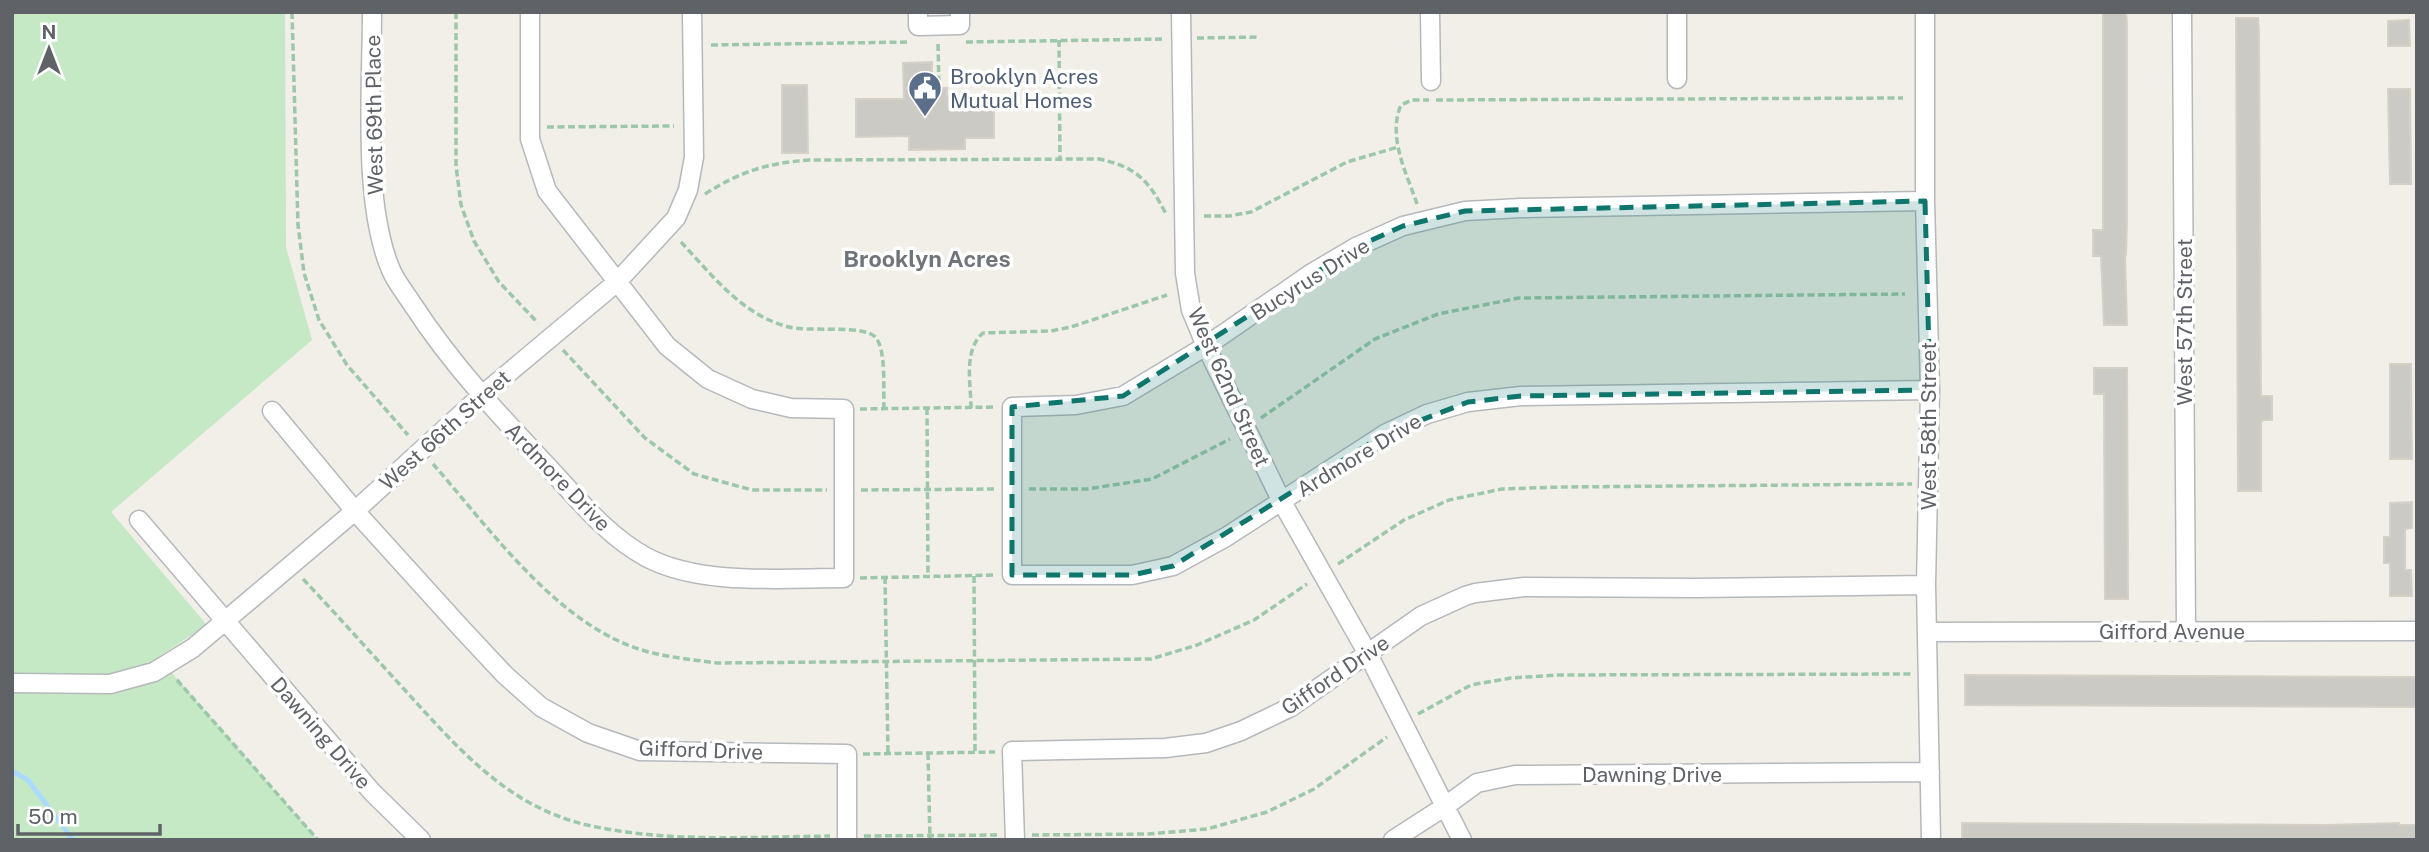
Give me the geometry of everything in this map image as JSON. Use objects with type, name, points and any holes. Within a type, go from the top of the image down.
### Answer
[{"type":"street","name":"West 69th Place","points":[[372,12],[372,160],[381,236],[391,270],[397,280],[431,332],[481,396]]},
{"type":"street","points":[[530,12],[530,139],[547,191],[667,346],[708,379],[752,399],[791,408],[844,409],[844,578]]},
{"type":"street","name":"West 66th Street","points":[[12,683],[110,684],[155,672],[193,649],[355,510],[481,396],[617,282],[676,218],[688,190],[694,157],[692,12]]},
{"type":"street","points":[[918,12],[918,26],[960,25],[960,12]]},
{"type":"street","name":"West 62nd Street","points":[[1181,12],[1185,273],[1191,310],[1282,502],[1368,654],[1462,840]]},
{"type":"street","points":[[1430,12],[1431,81]]},
{"type":"street","points":[[1677,12],[1677,79]]},
{"type":"street","name":"West 58th Street","points":[[1925,12],[1925,201],[1930,390],[1926,585],[1931,840]]},
{"type":"street","name":"West 57th Street","points":[[2182,12],[2186,632]]},
{"type":"street","name":"Bucyrus Drive","points":[[1012,407],[1076,405],[1123,396],[1206,346],[1312,273],[1356,247],[1403,226],[1465,211],[1925,201]]},
{"type":"street","name":"Ardmore Drive","points":[[1012,575],[1132,575],[1173,566],[1227,537],[1385,434],[1427,414],[1468,402],[1534,396],[1930,390]]},
{"type":"street","name":"Ardmore Drive","points":[[481,396],[608,531],[646,558],[699,575],[732,578],[844,578]]},
{"type":"street","points":[[1012,407],[1012,575]]},
{"type":"street","name":"Gifford Drive","points":[[272,411],[355,510],[505,675],[541,707],[588,733],[640,751],[847,754]]},
{"type":"street","name":"Dawning Drive","points":[[139,520],[372,792],[421,840]]},
{"type":"street","name":"Gifford Drive","points":[[1012,751],[1165,748],[1206,743],[1241,731],[1291,707],[1421,616],[1475,593],[1524,587],[1926,585]]},
{"type":"street","name":"Gifford Avenue","points":[[1928,632],[2417,631]]},
{"type":"street","points":[[1012,751],[1014,836]]},
{"type":"street","points":[[847,754],[848,838]]},
{"type":"street","name":"Dawning Drive","points":[[1393,840],[1477,783],[1515,775],[1930,772]]},
{"type":"path","points":[[292,12],[298,225],[304,273],[319,320],[347,365],[408,435]]},
{"type":"path","points":[[456,12],[456,166],[461,205],[474,241],[499,282],[538,323]]},
{"type":"path","points":[[1201,38],[1260,37]]},
{"type":"path","points":[[1059,40],[1060,159]]},
{"type":"path","points":[[938,42],[939,88]]},
{"type":"path","points":[[1423,221],[1398,147],[1396,127],[1401,105],[1412,100],[1903,98]]},
{"type":"path","points":[[530,127],[674,126]]},
{"type":"path","points":[[1204,216],[1229,216],[1251,212],[1347,162],[1398,147]]},
{"type":"path","points":[[703,195],[748,171],[777,163],[810,160],[1099,159],[1115,162],[1152,186],[1167,216]]},
{"type":"path","points":[[681,242],[738,301],[763,318],[790,327],[862,330],[874,335],[882,347],[884,409]]},
{"type":"path","points":[[1261,418],[1375,339],[1438,314],[1506,300],[1905,294]]},
{"type":"path","points":[[971,408],[971,349],[975,339],[983,333],[1051,331],[1071,327],[1167,295]]},
{"type":"path","points":[[563,350],[645,438],[694,474],[752,490],[1087,489],[1152,479],[1230,439]]},
{"type":"path","points":[[844,409],[1012,407]]},
{"type":"path","points":[[927,408],[928,576]]},
{"type":"path","points":[[433,464],[529,574],[561,605],[603,634],[651,653],[717,663],[1151,659],[1198,645],[1254,620],[1307,584]]},
{"type":"path","points":[[1338,564],[1404,520],[1449,500],[1502,489],[1928,484]]},
{"type":"path","points":[[844,578],[1012,575]]},
{"type":"path","points":[[974,576],[975,752]]},
{"type":"path","points":[[885,577],[888,754]]},
{"type":"path","points":[[303,579],[463,754],[501,786],[539,807],[584,824],[637,834],[688,838],[930,838],[1148,834],[1207,829],[1267,812],[1314,789],[1387,737]]},
{"type":"path","points":[[1418,714],[1471,685],[1511,678],[1558,675],[1928,674]]},
{"type":"path","points":[[177,680],[318,840]]},
{"type":"path","points":[[847,754],[1012,751]]},
{"type":"path","points":[[928,753],[930,838]]},
{"type":"highlighted area","points":[[1925,201],[1930,390],[1521,396],[1468,402],[1385,434],[1173,566],[1132,575],[1012,575],[1012,407],[1123,396],[1356,247],[1403,226],[1465,211]]},
{"type":"green space","points":[[12,12],[285,12],[286,247],[312,340],[111,512],[207,625],[158,657],[318,840],[12,840]]},
{"type":"building","points":[[2103,12],[2126,12],[2127,24],[2127,325],[2104,325],[2101,256],[2093,256],[2093,230],[2103,230]]},
{"type":"building","points":[[2236,18],[2258,18],[2259,31],[2261,396],[2272,396],[2272,420],[2263,420],[2261,423],[2261,491],[2238,491]]},
{"type":"building","points":[[2409,20],[2410,46],[2388,46],[2388,21]]},
{"type":"building","name":"Brooklyn Acres Mutual Homes","points":[[932,62],[932,88],[947,88],[947,95],[994,95],[994,138],[965,138],[965,149],[909,150],[909,136],[856,137],[856,99],[904,99],[903,63]]},
{"type":"building","points":[[782,85],[807,85],[808,153],[782,153]]},
{"type":"building","points":[[2388,89],[2410,89],[2411,184],[2390,184]]},
{"type":"building","points":[[2390,364],[2411,364],[2412,459],[2390,459]]},
{"type":"building","points":[[2094,368],[2127,368],[2128,599],[2105,599],[2104,394],[2094,394]]},
{"type":"building","points":[[2412,502],[2412,528],[2405,529],[2405,570],[2411,570],[2412,596],[2390,596],[2390,563],[2384,563],[2384,537],[2390,537],[2390,503]]},
{"type":"building","points":[[1965,675],[2417,677],[2417,707],[1965,705]]},
{"type":"building","points":[[1962,823],[2399,823],[2417,825],[2417,840],[1962,840]]},
{"type":"waterway","points":[[12,771],[28,780],[73,840]]},
{"type":"place","name":"Brooklyn Acres Mutual Homes","points":[[925,118]]},
{"type":"district","name":"Brooklyn Acres","points":[[927,258]]}]
